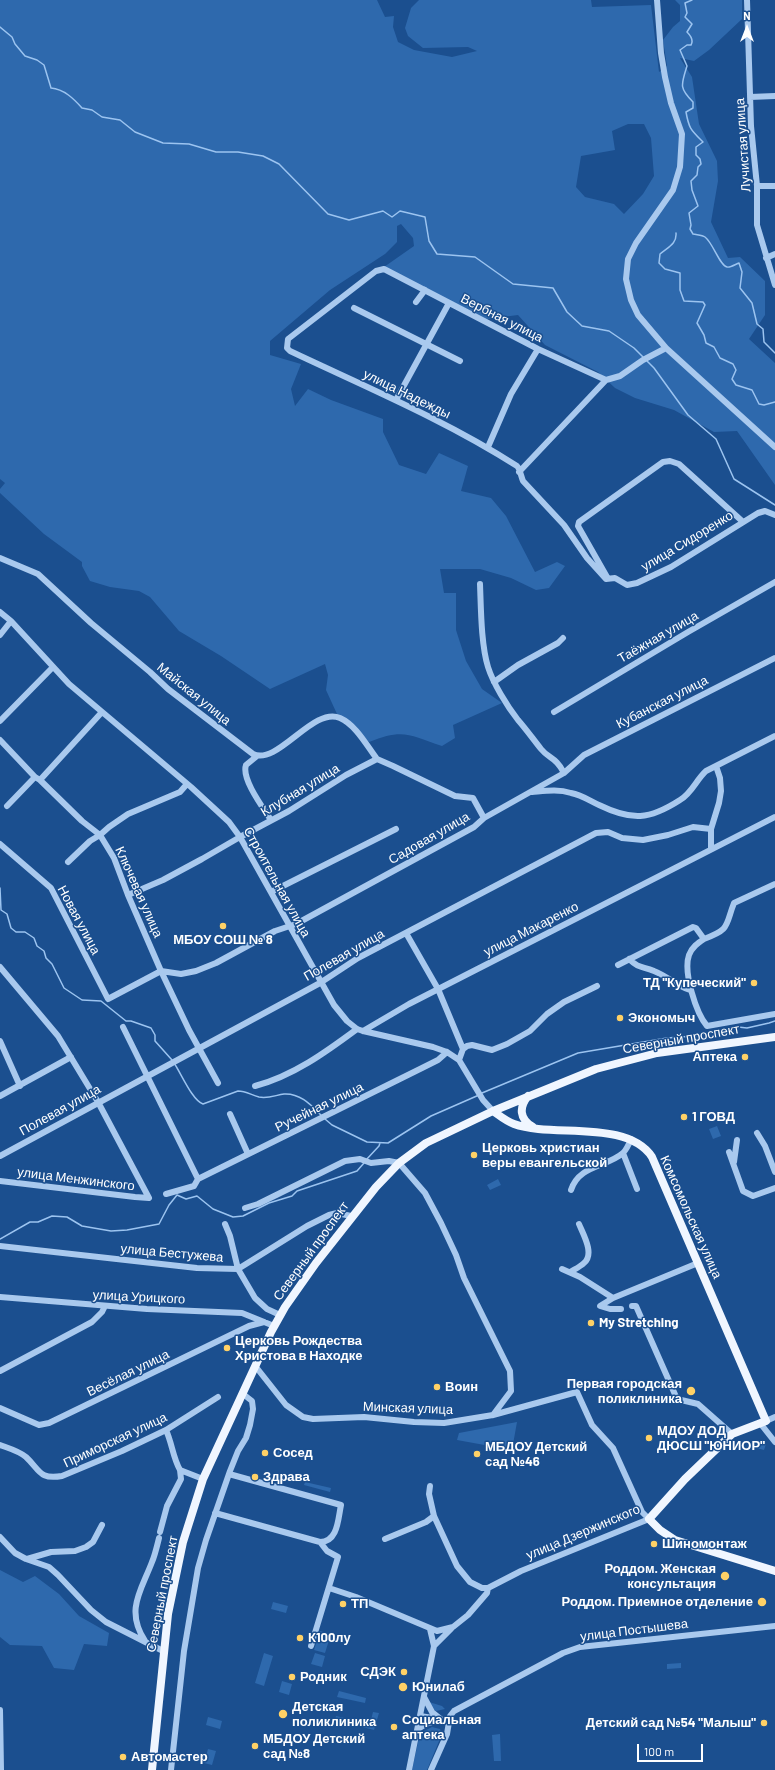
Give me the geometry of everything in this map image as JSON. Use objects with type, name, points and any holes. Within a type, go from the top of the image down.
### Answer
[{"type":"main road","name":"Северный проспект","points":[[153,1747],[168,1614],[181,1549],[203,1479],[280,1315],[304,1279],[351,1216],[376,1187],[399,1162],[426,1143],[493,1111],[596,1069],[631,1058],[657,1053],[775,1037]]},
{"type":"main road","points":[[529,1096],[523,1104],[522,1113],[526,1123],[534,1127]]},
{"type":"main road","name":"Комсомольская улица","points":[[493,1111],[504,1120],[515,1124],[607,1134],[631,1139],[647,1150],[652,1157],[698,1263],[763,1422]]},
{"type":"main road","name":"улица Дзержинского","points":[[649,1519],[685,1479],[732,1434],[763,1422]]},
{"type":"main road","points":[[649,1519],[660,1530],[675,1540],[775,1571]]},
{"type":"main road","points":[[147,1770],[153,1747]]},
{"type":"main road","points":[[152,1770],[153,1747]]},
{"type":"street","points":[[657,0],[661,53],[665,77],[671,103],[682,134],[680,167],[673,190],[636,243],[628,259],[626,279],[630,300],[638,315],[666,348],[775,447]]},
{"type":"street","name":"Лучистая улица","points":[[747,0],[751,126],[757,186],[757,225],[775,286]]},
{"type":"street","points":[[750,97],[775,96]]},
{"type":"street","points":[[757,186],[775,186]]},
{"type":"street","points":[[766,258],[775,254]]},
{"type":"street","name":"Вербная улица","points":[[288,339],[380,269],[384,269],[538,349],[606,380]]},
{"type":"street","points":[[416,302],[425,290]]},
{"type":"street","points":[[396,400],[449,303]]},
{"type":"street","points":[[354,308],[460,361]]},
{"type":"street","name":"улица Надежды","points":[[288,339],[286,348],[290,351],[396,400],[488,447],[517,466],[519,472]]},
{"type":"street","points":[[519,472],[606,380],[620,376],[649,356],[666,348]]},
{"type":"street","points":[[488,447],[511,394],[538,349]]},
{"type":"street","points":[[608,579],[578,524],[663,462],[670,461],[679,464],[742,521]]},
{"type":"street","name":"улица Сидоренко","points":[[519,472],[523,481],[564,525],[603,578],[617,578],[627,585],[637,583],[671,567],[742,521],[762,511],[770,512],[775,515]]},
{"type":"street","name":"Майская улица","points":[[0,558],[38,574],[91,622],[150,672],[168,690],[241,746],[257,756]]},
{"type":"street","name":"Таёжная улица","points":[[554,712],[775,582]]},
{"type":"street","points":[[480,584],[485,652],[494,682],[517,718],[529,731],[541,750],[557,761],[564,773]]},
{"type":"street","name":"Строительная улица","points":[[0,612],[11,621],[53,667],[102,712],[187,784],[229,822],[240,837],[320,982],[340,1014],[360,1030],[433,1047],[447,1052],[458,1060],[475,1086],[482,1100],[493,1111]]},
{"type":"street","points":[[0,635],[11,621]]},
{"type":"street","points":[[494,682],[518,665],[558,643],[563,638]]},
{"type":"street","name":"Кубанская улица","points":[[564,773],[584,756],[601,746],[775,658]]},
{"type":"street","points":[[0,721],[53,667]]},
{"type":"street","points":[[7,806],[37,779],[102,712]]},
{"type":"street","points":[[271,820],[258,800],[245,774],[246,765],[257,756],[262,756],[272,752],[316,722],[330,716],[347,722],[362,739],[377,760],[456,796],[473,798],[484,818]]},
{"type":"street","points":[[529,792],[558,790],[580,795],[618,814],[642,817],[660,811],[680,800],[692,790],[700,777],[706,771],[775,736]]},
{"type":"street","name":"Ключевая улица","points":[[0,740],[37,779],[82,821],[100,835],[114,858],[128,895],[161,971],[189,1030],[218,1083]]},
{"type":"street","name":"Клубная улица","points":[[128,895],[163,880],[202,859],[289,811],[346,775],[377,760]]},
{"type":"street","points":[[711,849],[711,829],[720,803],[721,790],[720,778],[716,766]]},
{"type":"street","name":"Садовая улица","points":[[161,971],[181,974],[196,971],[216,963],[275,931],[290,927],[474,827],[484,818],[564,773]]},
{"type":"street","points":[[68,862],[77,852],[128,814],[180,792],[187,784]]},
{"type":"street","name":"улица Макаренко","points":[[255,1086],[302,1066],[360,1030],[775,817]]},
{"type":"street","name":"Полевая улица","points":[[0,1156],[320,982],[358,958],[596,833],[608,832],[622,838],[643,840],[668,836],[693,827],[711,829]]},
{"type":"street","name":"Садовая улица","points":[[271,892],[396,829]]},
{"type":"street","name":"Новая улица","points":[[0,844],[51,888],[108,999],[161,971]]},
{"type":"street","points":[[775,884],[734,903],[730,920],[725,928],[704,939],[692,948],[688,959],[690,990],[701,1020],[707,1026],[775,1014]]},
{"type":"street","points":[[618,965],[693,927],[696,928],[704,939]]},
{"type":"street","points":[[406,933],[438,989],[463,1049]]},
{"type":"street","points":[[630,959],[636,966],[654,971],[690,990]]},
{"type":"street","points":[[0,967],[58,1036],[98,1102]]},
{"type":"street","points":[[458,1060],[463,1049],[472,1045],[492,1050],[507,1044],[530,1031],[547,1014],[564,1002],[597,986]]},
{"type":"street","points":[[123,1027],[198,1179],[194,1186],[166,1194]]},
{"type":"street","points":[[0,1041],[20,1086]]},
{"type":"street","name":"Ручейная улица","points":[[198,1179],[438,1060],[447,1052]]},
{"type":"street","points":[[0,1096],[71,1057]]},
{"type":"street","name":"улица Менжинского","points":[[0,1181],[149,1198],[98,1102]]},
{"type":"street","points":[[230,1114],[248,1154]]},
{"type":"street","points":[[758,1133],[766,1146],[775,1172]]},
{"type":"street","points":[[571,1190],[573,1184],[584,1173],[623,1153],[631,1139]]},
{"type":"street","points":[[734,1164],[737,1140]]},
{"type":"street","points":[[729,1152],[743,1191],[753,1196],[775,1188]]},
{"type":"street","points":[[623,1153],[637,1189]]},
{"type":"street","points":[[245,1208],[258,1204],[346,1161],[360,1159],[378,1164],[389,1161],[399,1162],[425,1193],[441,1223],[456,1255],[464,1278],[510,1371],[511,1391],[493,1415]]},
{"type":"street","name":"улица Бестужева","points":[[0,1246],[197,1268],[238,1269],[307,1226],[329,1215],[338,1213],[351,1216]]},
{"type":"street","points":[[225,1224],[232,1241],[238,1269],[255,1298],[261,1304],[280,1315]]},
{"type":"street","points":[[570,1272],[588,1259],[587,1245],[579,1224]]},
{"type":"street","points":[[621,1309],[610,1310],[600,1306],[613,1298],[698,1263]]},
{"type":"street","points":[[562,1269],[570,1272],[613,1298]]},
{"type":"street","name":"улица Урицкого","points":[[0,1297],[105,1306],[242,1313],[274,1326]]},
{"type":"street","points":[[0,1371],[92,1322],[102,1312],[105,1306]]},
{"type":"street","points":[[632,1306],[636,1306],[677,1399],[698,1404],[732,1434]]},
{"type":"street","name":"Весёлая улица","points":[[0,1408],[39,1425],[49,1424],[249,1326],[264,1322]]},
{"type":"street","name":"Минская улица","points":[[256,1367],[286,1405],[303,1417],[308,1418],[378,1417],[414,1422],[444,1422],[493,1415],[539,1404],[572,1392],[577,1392],[592,1425],[613,1448],[642,1512],[649,1519]]},
{"type":"street","points":[[171,1770],[189,1618],[198,1568],[229,1474],[238,1451],[246,1438],[253,1415],[252,1401],[243,1394]]},
{"type":"street","name":"Приморская улица","points":[[0,1445],[24,1456],[39,1473],[53,1478],[62,1476],[122,1451],[166,1430],[218,1397]]},
{"type":"street","name":"улица Дзержинского","points":[[763,1422],[775,1417]]},
{"type":"street","points":[[763,1422],[775,1442]]},
{"type":"street","points":[[146,1642],[139,1631],[136,1603],[138,1593],[153,1562],[167,1506],[181,1479],[180,1470],[175,1461],[171,1441],[166,1430]]},
{"type":"street","points":[[180,1470],[203,1479]]},
{"type":"street","points":[[215,1513],[320,1542],[328,1541],[333,1537],[341,1505],[229,1474]]},
{"type":"street","points":[[430,1486],[430,1503],[434,1516],[457,1566],[463,1576],[470,1582],[482,1588],[487,1588],[487,1593],[478,1606],[453,1627],[434,1646]]},
{"type":"street","points":[[385,1539],[426,1522],[434,1516]]},
{"type":"street","name":"улица Дзержинского","points":[[487,1588],[521,1571],[649,1519]]},
{"type":"street","points":[[26,1559],[45,1553],[75,1551],[86,1547],[93,1542],[102,1525]]},
{"type":"street","points":[[0,1537],[10,1549],[26,1559],[49,1567],[58,1574],[90,1610],[106,1622],[163,1651]]},
{"type":"street","points":[[311,1646],[338,1557],[327,1551],[320,1542]]},
{"type":"street","points":[[329,1588],[356,1597],[430,1629],[437,1631],[453,1627]]},
{"type":"street","name":"улица Постышева","points":[[431,1770],[447,1734],[445,1720],[454,1711],[563,1653],[577,1648],[775,1626]]},
{"type":"street","points":[[409,1770],[434,1646],[430,1629]]},
{"type":"street","points":[[424,1697],[432,1712],[445,1720]]},
{"type":"street","points":[[0,1710],[1,1770]]},
{"type":"street","points":[[420,1716],[445,1720]]},
{"type":"street","points":[[418,1729],[430,1723],[445,1720]]},
{"type":"shaded area","points":[[0,0],[377,0],[385,17],[394,16],[393,27],[398,42],[414,50],[452,57],[477,51],[468,47],[423,48],[408,36],[405,28],[411,8],[419,0],[591,0],[592,7],[651,5],[659,72],[667,66],[663,40],[673,27],[680,21],[680,5],[675,0],[742,0],[742,19],[709,50],[694,61],[680,58],[692,77],[699,124],[717,161],[718,181],[711,222],[728,258],[740,257],[765,281],[765,315],[749,339],[775,363],[775,485],[737,431],[714,432],[674,410],[635,398],[615,388],[598,372],[545,345],[518,315],[487,319],[384,267],[414,246],[413,238],[401,224],[397,226],[397,242],[385,254],[330,290],[270,341],[270,355],[301,364],[291,389],[295,406],[308,389],[331,400],[383,419],[383,432],[399,465],[426,474],[439,453],[468,466],[461,491],[491,498],[506,516],[535,572],[557,562],[565,566],[549,588],[536,590],[511,578],[480,569],[440,569],[444,593],[456,593],[456,630],[466,661],[482,689],[502,703],[453,725],[455,738],[442,746],[414,736],[399,734],[390,735],[369,742],[337,714],[326,690],[328,675],[325,664],[270,689],[221,656],[179,631],[150,597],[139,591],[110,587],[90,581],[82,566],[82,562],[44,534],[0,493],[0,489],[5,483],[0,479]],"holes":[[[628,124],[644,124],[651,138],[654,176],[643,194],[624,214],[614,204],[585,197],[576,187],[581,156],[615,150],[612,131]]]},
{"type":"shaded area","points":[[717,1126],[721,1136],[713,1139],[709,1129]]},
{"type":"shaded area","points":[[498,1179],[501,1185],[490,1190],[487,1185]]},
{"type":"shaded area","points":[[517,1422],[512,1450],[457,1440],[459,1433]]},
{"type":"shaded area","points":[[754,1440],[766,1444],[764,1450],[752,1447]]},
{"type":"shaded area","points":[[279,1448],[293,1452],[291,1459],[277,1455]]},
{"type":"shaded area","points":[[305,1482],[331,1488],[330,1492],[304,1485]]},
{"type":"shaded area","points":[[0,1570],[23,1582],[35,1576],[59,1594],[79,1616],[109,1633],[107,1646],[84,1644],[74,1670],[54,1668],[42,1646],[10,1645],[0,1637]]},
{"type":"shaded area","points":[[273,1602],[288,1606],[286,1613],[271,1609]]},
{"type":"shaded area","points":[[320,1631],[331,1634],[325,1653],[314,1650]]},
{"type":"shaded area","points":[[264,1653],[273,1656],[264,1686],[255,1683]]},
{"type":"shaded area","points":[[315,1653],[325,1656],[322,1667],[311,1664]]},
{"type":"shaded area","points":[[681,1663],[681,1668],[667,1669],[667,1664]]},
{"type":"shaded area","points":[[282,1681],[292,1684],[289,1695],[279,1692]]},
{"type":"shaded area","points":[[339,1691],[366,1698],[365,1703],[337,1697]]},
{"type":"shaded area","points":[[429,1702],[442,1706],[445,1709],[436,1711]]},
{"type":"shaded area","points":[[373,1712],[379,1713],[374,1730],[335,1720],[336,1716],[370,1724]]},
{"type":"shaded area","points":[[208,1717],[222,1721],[220,1729],[206,1725]]},
{"type":"shaded area","points":[[432,1727],[440,1729],[442,1734],[427,1770],[412,1770],[420,1733]]},
{"type":"shaded area","points":[[500,1734],[501,1761],[494,1761],[492,1735]]},
{"type":"shaded area","points":[[208,1749],[216,1751],[212,1765],[204,1763]]},
{"type":"waterway","points":[[692,0],[685,3],[687,13],[685,17],[692,24],[687,32],[692,41],[691,45],[687,45],[680,50],[687,66],[682,86],[685,93],[693,102],[693,108],[686,112],[688,122],[693,132],[703,142],[696,147],[696,155],[700,159],[701,164],[698,167],[697,175],[691,181],[692,190],[698,206],[689,213],[691,225],[690,229],[693,234],[704,236],[708,240],[724,266],[730,267],[739,263],[742,272],[740,288],[752,303],[757,324],[763,329],[764,342],[775,353]]},
{"type":"waterway","points":[[0,27],[12,37],[15,44],[25,56],[37,60],[44,65],[51,88],[64,92],[82,108],[92,110],[102,117],[120,120],[135,132],[163,143],[189,144],[216,152],[238,152],[263,156],[279,164],[328,214],[349,220],[383,211],[392,217],[400,211],[425,217],[429,241],[437,254],[475,257],[513,284],[553,288],[567,312],[582,326],[609,331],[634,348],[643,357]]},
{"type":"waterway","points":[[676,233],[673,243],[660,254],[659,263],[665,269],[680,273],[680,290],[684,301],[703,302],[705,305],[697,323],[704,335],[706,343],[714,347],[720,358],[733,364],[736,370],[732,379],[736,385],[752,390],[759,404],[764,405],[775,402]]},
{"type":"waterway","points":[[647,361],[654,368],[688,415],[716,439],[734,479],[775,505]]},
{"type":"waterway","points":[[0,888],[1,910],[7,914],[11,928],[16,932],[25,932],[34,938],[37,946],[44,951],[46,958],[52,964],[64,988],[82,1000],[101,1001],[126,1021],[131,1021],[151,1028],[155,1035],[155,1041],[172,1060]]},
{"type":"waterway","points":[[482,1093],[578,1053],[667,1038],[694,1036],[738,1027],[747,1028],[775,1021]]},
{"type":"waterway","points":[[174,1063],[191,1092],[199,1102],[203,1104],[238,1091],[262,1097],[290,1094],[305,1100],[321,1115]]},
{"type":"waterway","points":[[325,1119],[332,1125],[367,1142],[388,1143],[431,1116],[479,1095]]},
{"type":"waterway","points":[[366,1160],[380,1143]]},
{"type":"waterway","points":[[0,1239],[30,1222],[38,1222],[52,1216],[67,1217],[82,1226],[111,1231],[127,1230],[159,1224],[169,1205],[177,1195],[186,1199],[197,1196],[213,1209],[233,1217],[243,1216],[269,1203],[292,1196],[297,1191],[357,1171],[364,1163]]},
{"type":"place","name":"МБОУ СОШ № 8","points":[[223,926]]},
{"type":"place","name":"ТД \"Купеческий\"","points":[[754,983]]},
{"type":"place","name":"Экономыч","points":[[620,1018]]},
{"type":"place","name":"Аптека","points":[[745,1057]]},
{"type":"place","name":"1 ГОВД","points":[[684,1117]]},
{"type":"place","name":"Церковь христиан веры евангельской","points":[[474,1155]]},
{"type":"place","name":"My Stretching","points":[[591,1323]]},
{"type":"place","name":"Церковь Рождества Христова в Находке","points":[[227,1348]]},
{"type":"place","name":"Воин","points":[[437,1387]]},
{"type":"place","name":"Первая городская поликлиника","points":[[691,1391]]},
{"type":"place","name":"МДОУ ДОД ДЮСШ \"ЮНИОР\"","points":[[649,1438]]},
{"type":"place","name":"Сосед","points":[[265,1453]]},
{"type":"place","name":"МБДОУ Детский сад №46","points":[[477,1454]]},
{"type":"place","name":"Здрава","points":[[255,1477]]},
{"type":"place","name":"Шиномонтаж","points":[[654,1544]]},
{"type":"place","name":"Роддом. Женская консультация","points":[[725,1576]]},
{"type":"place","name":"Роддом. Приемное отделение","points":[[762,1602]]},
{"type":"place","name":"ТП","points":[[343,1604]]},
{"type":"place","name":"К100лу","points":[[300,1638]]},
{"type":"place","name":"СДЭК","points":[[404,1672]]},
{"type":"place","name":"Родник","points":[[292,1677]]},
{"type":"place","name":"Юнилаб","points":[[403,1687]]},
{"type":"place","name":"Детская поликлиника","points":[[283,1714]]},
{"type":"place","name":"Детский сад №54 \"Малыш\"","points":[[764,1723]]},
{"type":"place","name":"Социальная аптека","points":[[394,1727]]},
{"type":"place","name":"МБДОУ Детский сад №8","points":[[255,1746]]},
{"type":"place","name":"Автомастер","points":[[123,1757]]}]
